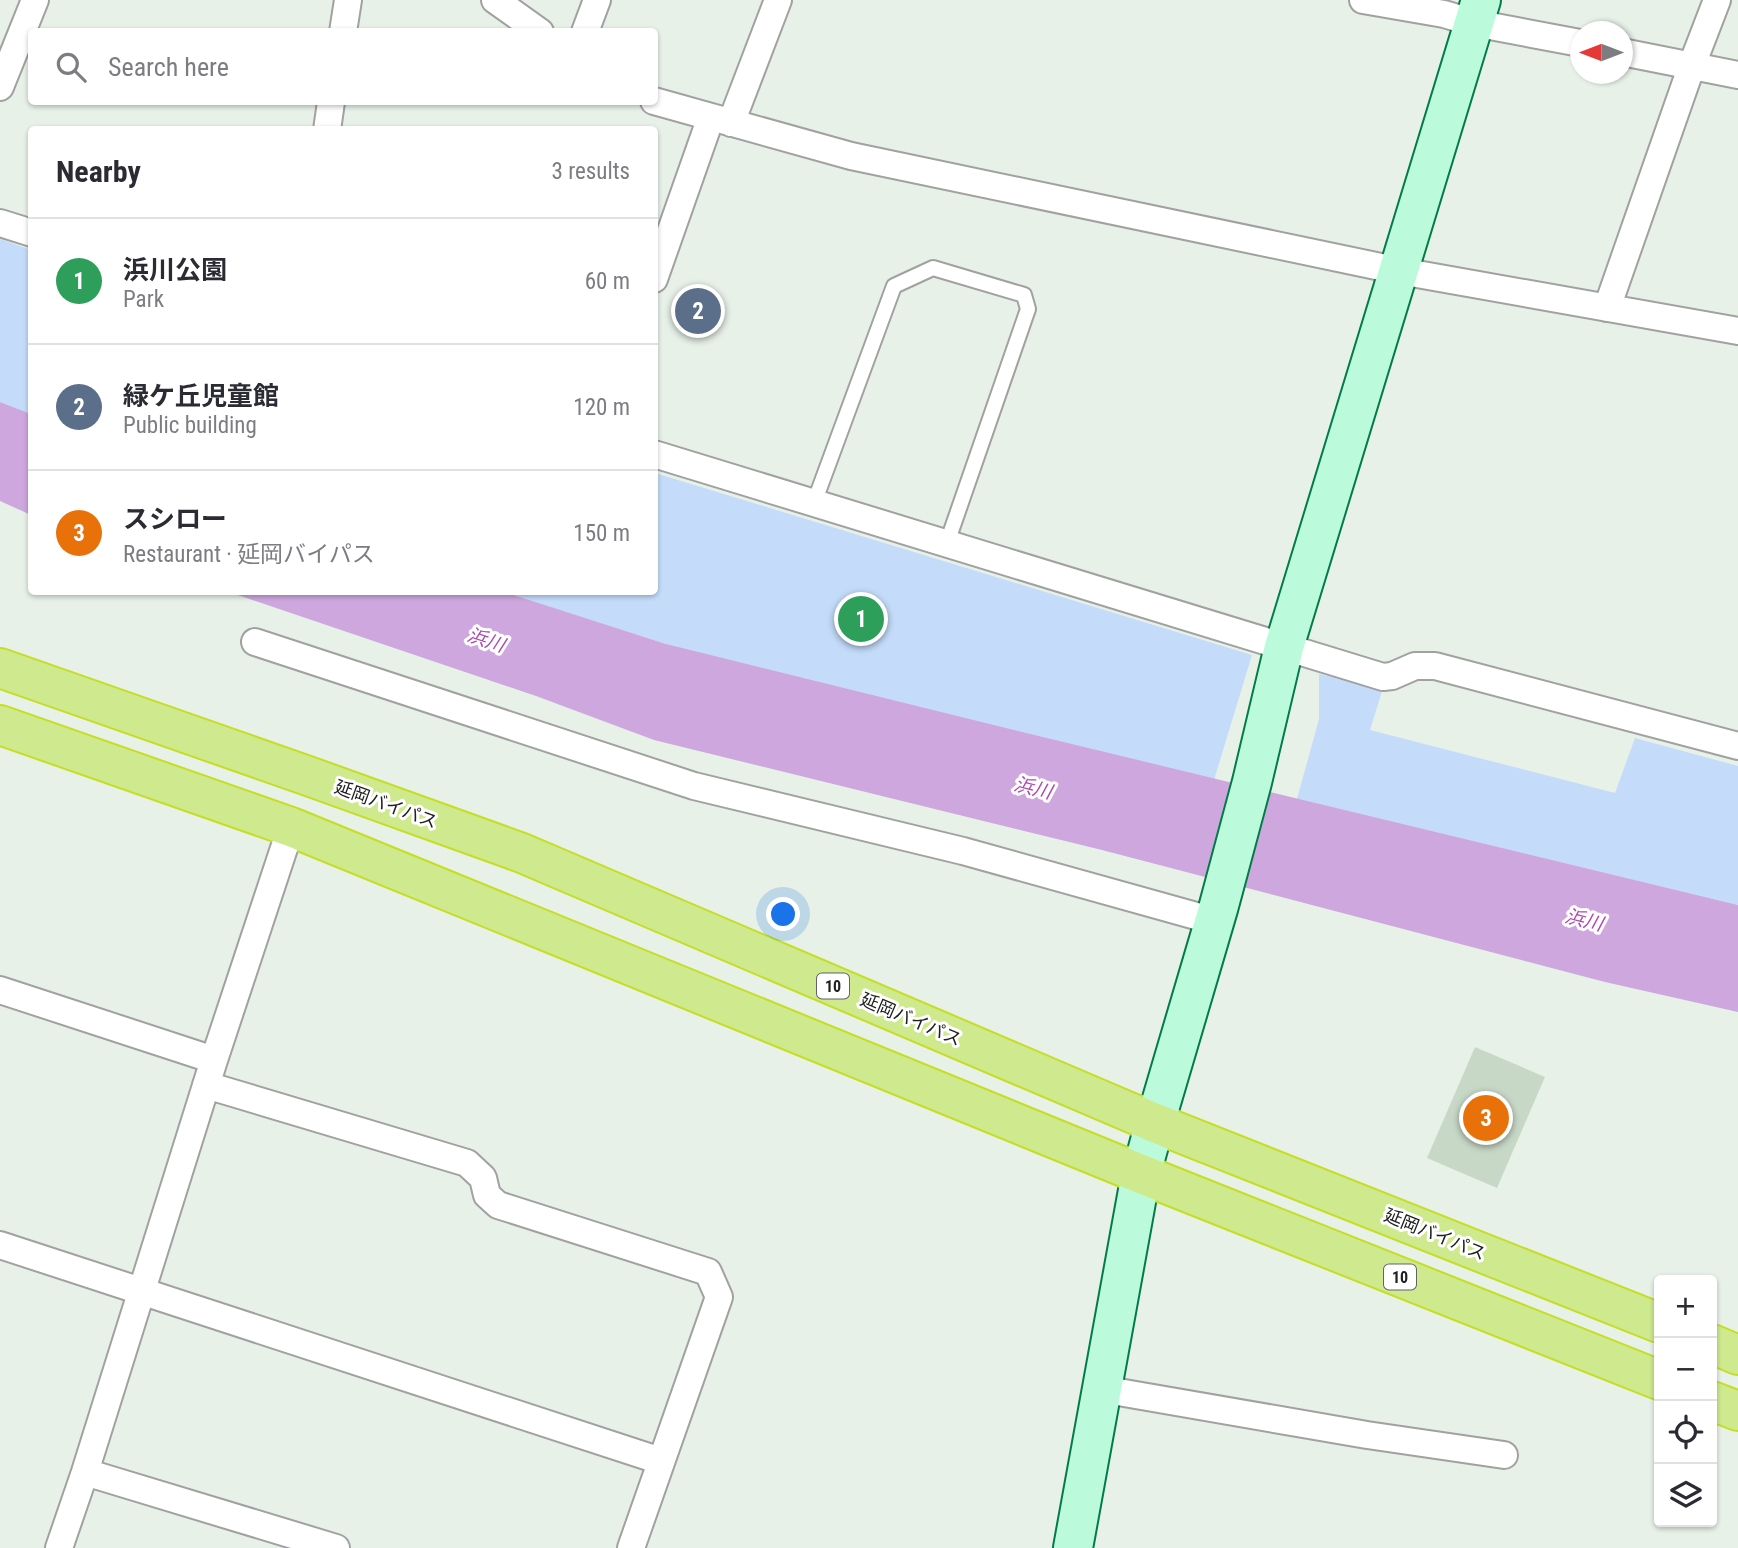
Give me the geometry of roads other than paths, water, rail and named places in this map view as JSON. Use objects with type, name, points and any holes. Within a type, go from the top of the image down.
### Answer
[{"type":"highway","name":"延岡バイパス","points":[[0,668],[522,853],[1155,1122],[1654,1321]]},
{"type":"highway","name":"10","points":[[0,725],[291,827],[1142,1174],[1654,1378]]},
{"type":"highway","points":[[1717,1346],[1738,1355]]},
{"type":"highway","points":[[1717,1403],[1738,1411]]},
{"type":"street","points":[[0,87],[35,0]]},
{"type":"street","points":[[344,28],[348,0]]},
{"type":"street","points":[[495,0],[534,28]]},
{"type":"street","points":[[586,28],[597,0]]},
{"type":"street","points":[[658,270],[721,120],[778,0]]},
{"type":"street","points":[[1363,0],[1444,14],[1478,11],[1570,40]]},
{"type":"street","points":[[1607,307],[1717,0]]},
{"type":"street","points":[[1073,1548],[1142,1174],[1155,1122],[1216,915],[1252,782],[1284,647],[1478,11]]},
{"type":"street","points":[[1633,54],[1738,75]]},
{"type":"street","points":[[658,102],[851,156],[1400,271],[1738,331]]},
{"type":"street","points":[[328,126],[331,105]]},
{"type":"street","points":[[0,223],[28,232]]},
{"type":"street","points":[[658,455],[1382,677],[1392,676],[1415,666],[1435,666],[1738,746]]},
{"type":"street","points":[[256,642],[694,786],[1216,915]]},
{"type":"street","points":[[59,1548],[291,827]]},
{"type":"street","points":[[0,990],[214,1060]]},
{"type":"street","points":[[206,1085],[467,1163],[483,1178],[487,1195],[498,1205],[708,1272],[719,1297],[631,1548]]},
{"type":"street","points":[[0,1245],[662,1461]]},
{"type":"street","points":[[1101,1389],[1367,1435],[1504,1455]]},
{"type":"street","points":[[85,1472],[336,1548]]},
{"type":"lane","points":[[814,503],[894,286],[933,268],[1024,295],[1028,309],[947,543]]},
{"type":"water","points":[[0,402],[28,413],[28,514],[0,501]]},
{"type":"water","name":"浜川","points":[[238,595],[513,595],[666,644],[1738,905],[1738,1012],[1605,982],[1102,850],[654,740],[536,696]]},
{"type":"place","name":"緑ケ丘児童館","points":[[698,311]]},
{"type":"place","name":"浜川公園","points":[[861,619]]},
{"type":"place","name":"スシロー","points":[[1486,1118]]}]
